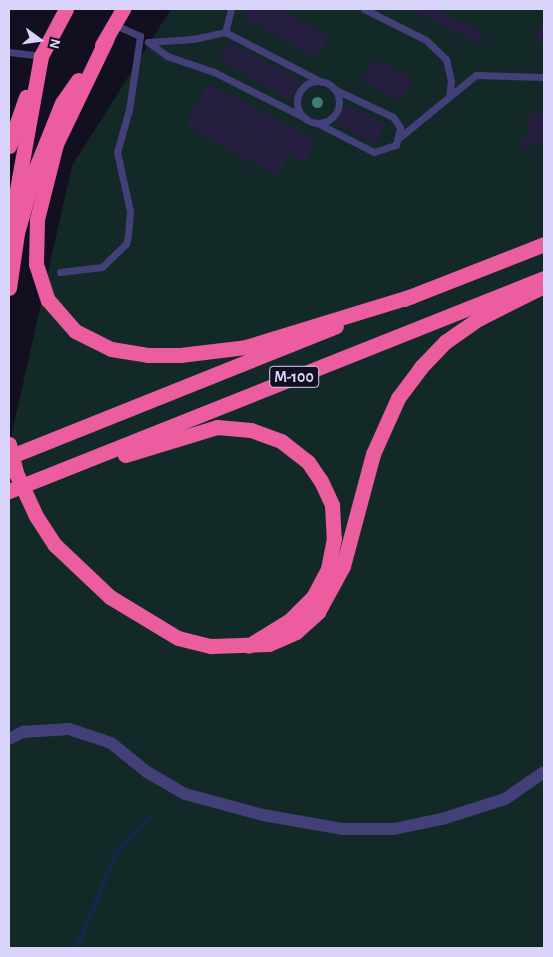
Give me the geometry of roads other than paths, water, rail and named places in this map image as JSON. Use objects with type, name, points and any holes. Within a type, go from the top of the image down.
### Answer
[{"type":"highway","points":[[9,146],[40,56],[66,9]]},
{"type":"highway","points":[[123,9],[56,144],[37,219],[36,264],[48,300],[75,331],[111,349],[148,355],[180,355],[246,347],[412,296]]},
{"type":"highway","points":[[9,288],[17,233],[35,170],[62,104],[111,31]]},
{"type":"highway","points":[[9,235],[40,56]]},
{"type":"highway","name":"M-100","points":[[9,457],[544,244]]},
{"type":"highway","name":"M-100","points":[[9,491],[544,278]]},
{"type":"highway","points":[[9,444],[17,475],[36,516],[55,545],[110,597],[143,620],[178,638],[203,644],[248,646],[269,644],[287,636],[318,612],[343,566],[373,454],[398,398],[421,367],[445,342],[478,319],[544,286]]},
{"type":"highway","points":[[44,477],[85,468],[217,427],[251,430],[281,441],[308,462],[332,505],[334,538],[328,569],[313,597],[302,608],[248,646]]},
{"type":"street","points":[[9,739],[23,732],[69,729],[112,742],[147,772],[185,794],[263,815],[342,828],[394,829],[442,819],[505,799],[544,772]]},
{"type":"lane","points":[[226,32],[231,9]]},
{"type":"lane","points":[[364,9],[426,40],[446,58],[451,81],[449,97]]},
{"type":"lane","points":[[111,31],[140,36],[167,56],[214,72],[374,152],[396,145],[400,137],[476,75],[544,77]]},
{"type":"lane","points":[[148,42],[193,39],[226,32],[393,118],[400,127],[400,137]]},
{"type":"lane","points":[[60,272],[102,266],[126,244],[131,222],[117,152],[129,110],[140,36]]},
{"type":"lane","points":[[9,52],[40,56]]},
{"type":"lane","points":[[304,118],[298,107],[299,94],[308,84],[322,82]]},
{"type":"lane","points":[[317,123],[329,120],[337,109],[334,89]]},
{"type":"waterway","points":[[76,948],[116,852],[149,817]]}]
